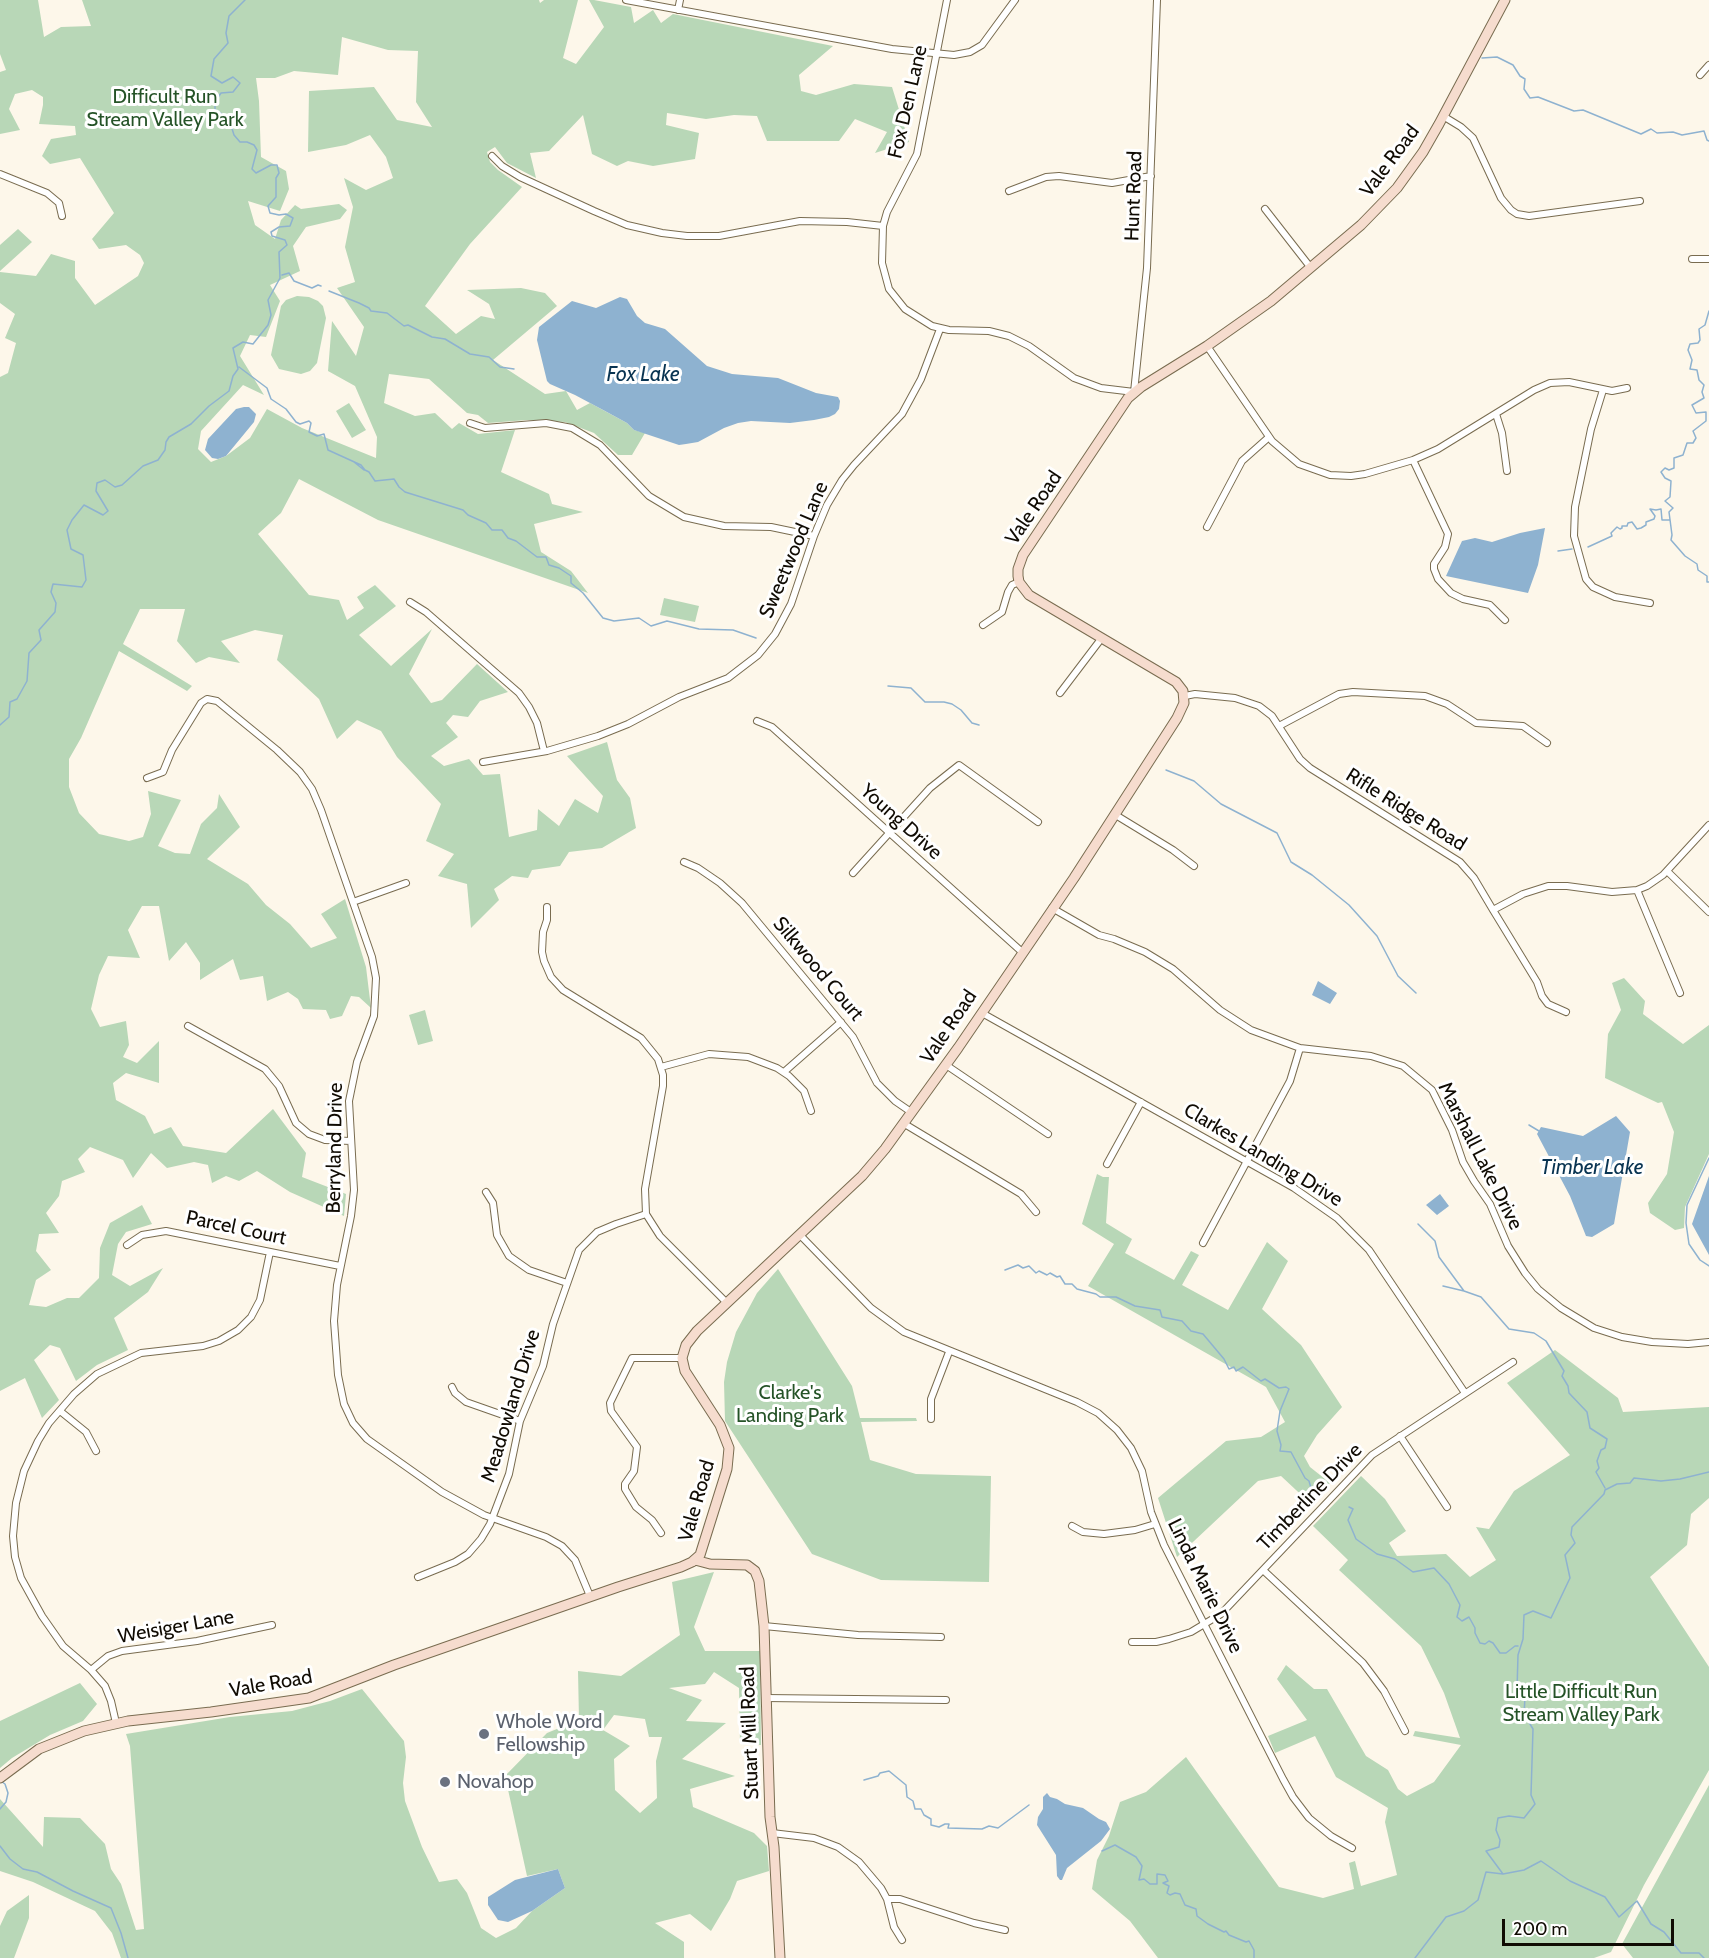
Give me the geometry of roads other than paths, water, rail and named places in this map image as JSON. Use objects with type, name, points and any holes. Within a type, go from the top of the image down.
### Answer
[{"type":"main road","name":"Vale Road","points":[[1019,582],[1018,569],[1023,555],[1081,471],[1122,406],[1134,392],[1251,316],[1369,218],[1397,188],[1423,152],[1505,0]]},
{"type":"main road","points":[[1019,582],[1024,590],[1035,599],[1176,682],[1185,696]]},
{"type":"main road","name":"Vale Road","points":[[2,1776],[32,1754],[54,1742],[84,1731],[116,1723],[309,1698],[394,1665],[590,1596],[681,1567],[695,1560],[703,1551],[728,1469],[729,1448],[720,1425],[688,1378],[682,1358],[684,1349],[691,1338],[727,1303],[862,1176],[903,1123],[946,1065],[1052,908],[1176,718],[1185,696]]},
{"type":"main road","name":"Stuart Mill Road","points":[[695,1560],[710,1564],[741,1564],[755,1571],[759,1581],[764,1626],[765,1698],[780,1958]]},
{"type":"street","points":[[626,0],[892,49],[937,54],[964,54],[982,45],[1014,0]]},
{"type":"street","points":[[678,10],[680,0]]},
{"type":"street","name":"Fox Den Lane","points":[[947,0],[917,154],[887,212],[883,226],[882,263],[893,295],[899,304],[916,318],[940,329],[989,332],[1009,336],[1029,346],[1074,378],[1101,387],[1134,392]]},
{"type":"street","name":"Hunt Road","points":[[1134,392],[1148,268],[1157,0]]},
{"type":"street","points":[[1700,75],[1709,65]]},
{"type":"street","points":[[1443,116],[1473,138],[1500,198],[1517,214],[1529,216],[1640,201]]},
{"type":"street","points":[[492,156],[502,166],[524,178],[594,211],[627,225],[662,234],[719,236],[800,221],[847,222],[883,226]]},
{"type":"street","points":[[0,174],[47,193],[59,203],[62,216]]},
{"type":"street","points":[[1009,191],[1042,178],[1059,176],[1112,183],[1151,176]]},
{"type":"street","points":[[1265,209],[1311,268]]},
{"type":"street","points":[[1692,259],[1709,259]]},
{"type":"street","name":"Sweetwood Lane","points":[[483,762],[544,752],[598,736],[628,724],[679,697],[728,678],[750,663],[766,646],[791,604],[827,505],[842,480],[902,414],[921,379],[940,329]]},
{"type":"street","points":[[1207,346],[1269,437],[1284,452],[1299,464],[1344,476],[1365,474],[1413,460],[1438,449],[1534,390],[1550,384],[1569,382],[1618,391],[1627,388]]},
{"type":"street","points":[[1603,390],[1575,507],[1574,536],[1586,579],[1593,587],[1615,597],[1650,603]]},
{"type":"street","points":[[1496,414],[1502,433],[1507,471]]},
{"type":"street","points":[[470,423],[485,428],[546,423],[572,428],[600,445],[649,496],[684,517],[724,526],[774,528],[814,536]]},
{"type":"street","points":[[1207,526],[1242,460],[1269,437]]},
{"type":"street","points":[[1413,460],[1448,534],[1445,547],[1434,564],[1438,579],[1451,593],[1463,599],[1490,605],[1505,620]]},
{"type":"street","points":[[982,625],[1002,612],[1008,592],[1012,585],[1019,582]]},
{"type":"street","points":[[410,602],[426,612],[519,693],[537,723],[544,752]]},
{"type":"street","points":[[1060,693],[1101,639]]},
{"type":"street","points":[[1279,726],[1339,694],[1353,692],[1425,696],[1447,704],[1476,723],[1523,726],[1547,742]]},
{"type":"street","name":"Rifle Ridge Road","points":[[1185,696],[1195,694],[1251,702],[1265,710],[1279,726],[1295,752],[1310,768],[1464,865],[1537,982],[1542,996],[1548,1004],[1566,1012]]},
{"type":"street","name":"Berryland Drive","points":[[147,778],[163,772],[172,750],[201,704],[207,699],[217,701],[278,750],[308,782],[317,799],[375,967],[377,992],[374,1016],[357,1062],[351,1087],[349,1113],[354,1190],[335,1303],[338,1375],[344,1404],[350,1419],[375,1446],[442,1492],[492,1519],[546,1537],[562,1546],[574,1560],[590,1596]]},
{"type":"street","name":"Young Drive","points":[[757,721],[772,727],[1022,952]]},
{"type":"street","points":[[853,873],[930,788],[959,765],[1038,822]]},
{"type":"street","points":[[1114,814],[1173,850],[1194,866]]},
{"type":"street","points":[[1493,910],[1523,894],[1548,886],[1612,892],[1636,890],[1656,880],[1667,871],[1709,825]]},
{"type":"street","name":"Silkwood Court","points":[[684,862],[698,868],[737,898],[842,1022],[859,1046],[877,1083],[895,1101],[911,1112]]},
{"type":"street","points":[[1667,871],[1709,912]]},
{"type":"street","points":[[353,902],[406,884]]},
{"type":"street","points":[[1636,890],[1680,993]]},
{"type":"street","points":[[547,907],[542,952],[551,977],[563,990],[641,1038],[652,1050],[661,1067],[661,1097],[645,1189],[646,1214],[660,1236],[727,1303]]},
{"type":"street","name":"Marshall Lake Drive","points":[[1052,908],[1099,936],[1114,939],[1144,952],[1173,969],[1220,1010],[1251,1030],[1300,1048],[1371,1056],[1403,1066],[1432,1090],[1455,1138],[1463,1162],[1490,1204],[1508,1246],[1532,1281],[1561,1308],[1594,1328],[1622,1337],[1679,1344],[1709,1342]]},
{"type":"street","name":"Clarkes Landing Drive","points":[[982,1013],[1247,1161],[1320,1205],[1363,1243],[1387,1274],[1465,1393]]},
{"type":"street","points":[[784,1072],[842,1022]]},
{"type":"street","points":[[188,1026],[265,1069],[279,1086],[296,1123],[309,1134],[325,1140],[351,1141]]},
{"type":"street","points":[[1203,1243],[1290,1081],[1300,1048]]},
{"type":"street","points":[[661,1067],[695,1057],[719,1054],[748,1057],[784,1072],[804,1091],[811,1111]]},
{"type":"street","points":[[946,1065],[1048,1134]]},
{"type":"street","points":[[1107,1164],[1141,1102]]},
{"type":"street","points":[[903,1123],[1021,1194],[1036,1212]]},
{"type":"street","points":[[486,1192],[493,1203],[497,1235],[508,1256],[529,1270],[567,1283]]},
{"type":"street","name":"Meadowland Drive","points":[[418,1577],[455,1562],[468,1554],[481,1539],[492,1519],[509,1474],[520,1421],[543,1366],[553,1324],[579,1250],[590,1237],[604,1228],[646,1214]]},
{"type":"street","name":"Parcel Court","points":[[127,1245],[142,1235],[166,1231],[340,1266]]},
{"type":"street","name":"Linda Marie Drive","points":[[800,1235],[881,1317],[904,1332],[1077,1402],[1108,1421],[1125,1439],[1142,1471],[1155,1524],[1293,1797],[1315,1823],[1331,1836],[1352,1848]]},
{"type":"street","points":[[116,1723],[108,1692],[91,1670],[63,1646],[42,1616],[21,1578],[14,1546],[16,1503],[24,1471],[38,1441],[60,1411],[87,1382],[107,1368],[150,1351],[203,1346],[219,1341],[238,1330],[251,1317],[260,1300],[270,1252]]},
{"type":"street","points":[[931,1419],[931,1399],[949,1352]]},
{"type":"street","points":[[661,1533],[652,1520],[636,1507],[625,1489],[625,1484],[634,1471],[637,1447],[611,1411],[610,1403],[632,1358],[682,1358]]},
{"type":"street","name":"Timberline Drive","points":[[1132,1642],[1156,1642],[1169,1639],[1205,1624],[1228,1607],[1372,1455],[1513,1362]]},
{"type":"street","points":[[452,1387],[455,1394],[466,1402],[520,1421]]},
{"type":"street","points":[[60,1411],[86,1432],[96,1451]]},
{"type":"street","points":[[1400,1436],[1447,1507]]},
{"type":"street","points":[[1072,1526],[1083,1532],[1104,1533],[1135,1530],[1155,1524]]},
{"type":"street","points":[[1263,1570],[1363,1663],[1384,1691],[1405,1731]]},
{"type":"street","name":"Weisiger Lane","points":[[91,1670],[108,1656],[122,1651],[197,1641],[272,1625]]},
{"type":"street","points":[[764,1626],[858,1635],[941,1637]]},
{"type":"street","points":[[765,1698],[946,1700]]},
{"type":"street","points":[[772,1833],[807,1836],[838,1847],[868,1870],[886,1899],[894,1927],[902,1940]]},
{"type":"street","points":[[886,1899],[900,1899],[974,1923],[1005,1930]]},
{"type":"water","name":"Fox Lake","points":[[620,297],[627,299],[637,316],[645,323],[665,329],[707,366],[732,374],[778,378],[816,393],[838,397],[839,409],[829,417],[814,420],[790,423],[751,421],[738,423],[698,442],[679,445],[634,430],[627,423],[550,384],[547,381],[537,340],[539,327],[572,301],[596,308]]},
{"type":"water","points":[[249,407],[256,414],[254,422],[226,456],[218,459],[212,458],[205,450],[208,439],[236,409]]},
{"type":"water","points":[[1545,528],[1538,565],[1528,593],[1446,576],[1462,541],[1475,538],[1492,542]]},
{"type":"water","points":[[1318,981],[1337,993],[1330,1004],[1312,995]]},
{"type":"water","name":"Timber Lake","points":[[1616,1116],[1630,1132],[1614,1224],[1592,1237],[1586,1236],[1570,1196],[1537,1134],[1541,1127],[1583,1136]]},
{"type":"water","points":[[1709,1176],[1709,1255],[1692,1224]]},
{"type":"water","points":[[1440,1194],[1449,1206],[1437,1215],[1426,1205]]},
{"type":"water","points":[[1047,1793],[1050,1797],[1065,1804],[1083,1808],[1106,1822],[1110,1829],[1101,1841],[1067,1868],[1062,1880],[1057,1876],[1056,1855],[1037,1825],[1038,1817],[1043,1809],[1043,1797]]},
{"type":"water","points":[[558,1869],[565,1888],[532,1911],[508,1922],[498,1920],[488,1905],[488,1897],[515,1880]]},
{"type":"waterway","points":[[0,725],[9,717],[10,702],[17,699],[27,681],[29,653],[41,640],[39,630],[55,612],[56,603],[51,592],[53,584],[82,587],[86,580],[83,555],[71,549],[67,530],[72,520],[84,505],[103,515],[108,511],[96,491],[97,483],[105,480],[115,487],[122,485],[143,466],[158,460],[165,450],[169,437],[191,424],[229,391],[233,376],[238,369],[233,348],[243,342],[253,344],[268,325],[271,315],[268,300],[280,278],[279,252],[287,245],[285,240],[272,236],[271,232],[279,227],[290,226],[293,218],[286,214],[270,213],[268,206],[276,197],[276,178],[279,173],[277,165],[271,165],[256,173],[252,169],[257,150],[254,145],[240,142],[234,135],[229,119],[215,109],[215,102],[221,93],[233,92],[240,83],[233,77],[222,83],[211,76],[214,59],[228,43],[226,33],[229,16],[245,0]]},
{"type":"waterway","points":[[1482,58],[1497,57],[1513,65],[1520,76],[1525,79],[1524,89],[1530,98],[1538,97],[1574,111],[1583,110],[1641,134],[1651,129],[1657,133],[1673,132],[1682,135],[1704,131],[1709,141]]},
{"type":"waterway","points":[[282,275],[289,273],[294,281],[312,288],[321,286]]},
{"type":"waterway","points":[[329,291],[359,303],[371,311],[387,313],[404,326],[408,325],[432,337],[445,339],[470,354],[489,357],[500,367],[514,369]]},
{"type":"waterway","points":[[1709,311],[1705,325],[1699,329],[1700,340],[1698,343],[1690,344],[1688,350],[1692,360],[1690,369],[1697,370],[1699,380],[1704,385],[1702,392],[1704,398],[1692,405],[1696,413],[1706,412],[1706,421],[1693,431],[1696,438],[1693,443],[1687,443],[1683,455],[1674,458],[1674,468],[1669,470],[1665,468],[1661,472],[1671,481],[1670,497],[1665,501],[1673,508],[1669,512],[1671,540],[1685,556],[1697,564],[1698,570],[1707,576],[1707,582],[1709,582]]},
{"type":"waterway","points":[[239,367],[267,388],[271,399],[286,409],[296,422],[300,424],[309,421],[311,423],[309,432],[317,436],[324,434],[328,450],[361,465],[375,481],[394,479],[405,492],[463,510],[468,515],[486,523],[492,530],[502,530],[508,538],[516,541],[537,557],[546,557],[549,565],[571,576],[571,583],[583,593],[603,618],[614,621],[639,618],[651,626],[667,621],[699,629],[733,630],[756,638]]},
{"type":"waterway","points":[[354,462],[364,470]]},
{"type":"waterway","points":[[1588,547],[1612,536],[1611,533],[1617,527],[1620,529],[1632,522],[1637,529],[1646,525],[1646,522],[1654,519],[1655,516],[1650,509],[1661,509],[1662,520],[1670,520]]},
{"type":"waterway","points":[[1558,551],[1572,549]]},
{"type":"waterway","points":[[888,686],[911,688],[925,702],[952,704],[961,710],[972,723],[979,725]]},
{"type":"waterway","points":[[1166,770],[1194,781],[1221,804],[1277,833],[1291,862],[1312,875],[1349,905],[1377,936],[1398,976],[1416,993]]},
{"type":"waterway","points":[[1529,1125],[1539,1131]]},
{"type":"waterway","points":[[1709,1158],[1687,1205],[1686,1223],[1689,1244],[1700,1260],[1709,1266]]},
{"type":"waterway","points":[[1418,1224],[1435,1241],[1439,1257],[1464,1291],[1481,1297],[1509,1329],[1534,1333],[1546,1341],[1564,1371],[1562,1376],[1569,1393],[1587,1412],[1590,1428],[1607,1439],[1605,1448],[1601,1450],[1597,1461],[1599,1468],[1596,1472],[1605,1488]]},
{"type":"waterway","points":[[1005,1270],[1018,1265],[1023,1268],[1029,1266],[1036,1273],[1039,1271],[1047,1275],[1050,1273],[1057,1277],[1060,1276],[1065,1284],[1072,1284],[1077,1289],[1100,1297],[1116,1297],[1135,1306],[1160,1310],[1162,1317],[1182,1321],[1191,1331],[1203,1334],[1224,1359],[1229,1369],[1234,1367],[1236,1371],[1243,1367],[1261,1381],[1265,1379],[1279,1388],[1289,1389],[1280,1411],[1277,1431],[1281,1445],[1280,1451],[1291,1452],[1311,1488],[1316,1490],[1316,1494]]},
{"type":"waterway","points":[[1443,1286],[1464,1291]]},
{"type":"waterway","points":[[1503,1874],[1486,1851],[1499,1847],[1500,1840],[1496,1830],[1498,1818],[1509,1816],[1524,1818],[1535,1804],[1531,1795],[1533,1729],[1524,1714],[1525,1697],[1517,1690],[1518,1655],[1523,1639],[1524,1615],[1533,1611],[1551,1618],[1570,1578],[1565,1555],[1575,1543],[1571,1535],[1572,1527],[1604,1494],[1605,1490],[1617,1484],[1630,1483],[1634,1478],[1661,1481],[1709,1472]]},
{"type":"waterway","points":[[1349,1507],[1353,1509],[1348,1520],[1356,1539],[1377,1554],[1395,1559],[1413,1572],[1434,1568],[1449,1584],[1460,1605],[1457,1617],[1462,1621],[1469,1617],[1480,1643],[1485,1644],[1489,1641],[1500,1653],[1506,1653],[1518,1646]]},
{"type":"waterway","points":[[864,1780],[889,1771],[906,1785],[907,1797],[913,1801],[915,1809],[921,1809],[924,1815],[931,1819],[931,1825],[939,1827],[949,1824],[948,1828],[982,1829],[989,1826],[998,1828],[1029,1805]]},
{"type":"waterway","points":[[0,1809],[6,1802],[8,1793],[2,1782]]},
{"type":"waterway","points":[[1102,1851],[1115,1845],[1136,1857],[1142,1866],[1139,1880],[1144,1879],[1150,1884],[1157,1884],[1157,1874],[1165,1875],[1168,1881],[1163,1883],[1169,1886],[1167,1893],[1180,1894],[1185,1905],[1196,1909],[1197,1916],[1208,1924],[1226,1931],[1229,1935],[1246,1942],[1249,1941],[1254,1950],[1254,1958]]},
{"type":"waterway","points":[[0,1846],[10,1859],[23,1869],[37,1872],[111,1908],[128,1958]]},
{"type":"waterway","points":[[1415,1958],[1446,1917],[1464,1911],[1478,1900],[1486,1872],[1503,1874],[1524,1870],[1541,1861],[1570,1881],[1605,1897],[1619,1917],[1637,1901],[1651,1924],[1664,1932],[1681,1953],[1699,1953],[1704,1958]]},
{"type":"place","name":"Whole Word Fellowship","points":[[484,1734]]},
{"type":"place","name":"Novahop","points":[[445,1782]]},
{"type":"park label","name":"Difficult Run Stream Valley Park","points":[[165,108]]},
{"type":"park label","name":"Clarke's Landing Park","points":[[790,1404]]},
{"type":"park label","name":"Little Difficult Run Stream Valley Park","points":[[1581,1704]]}]
